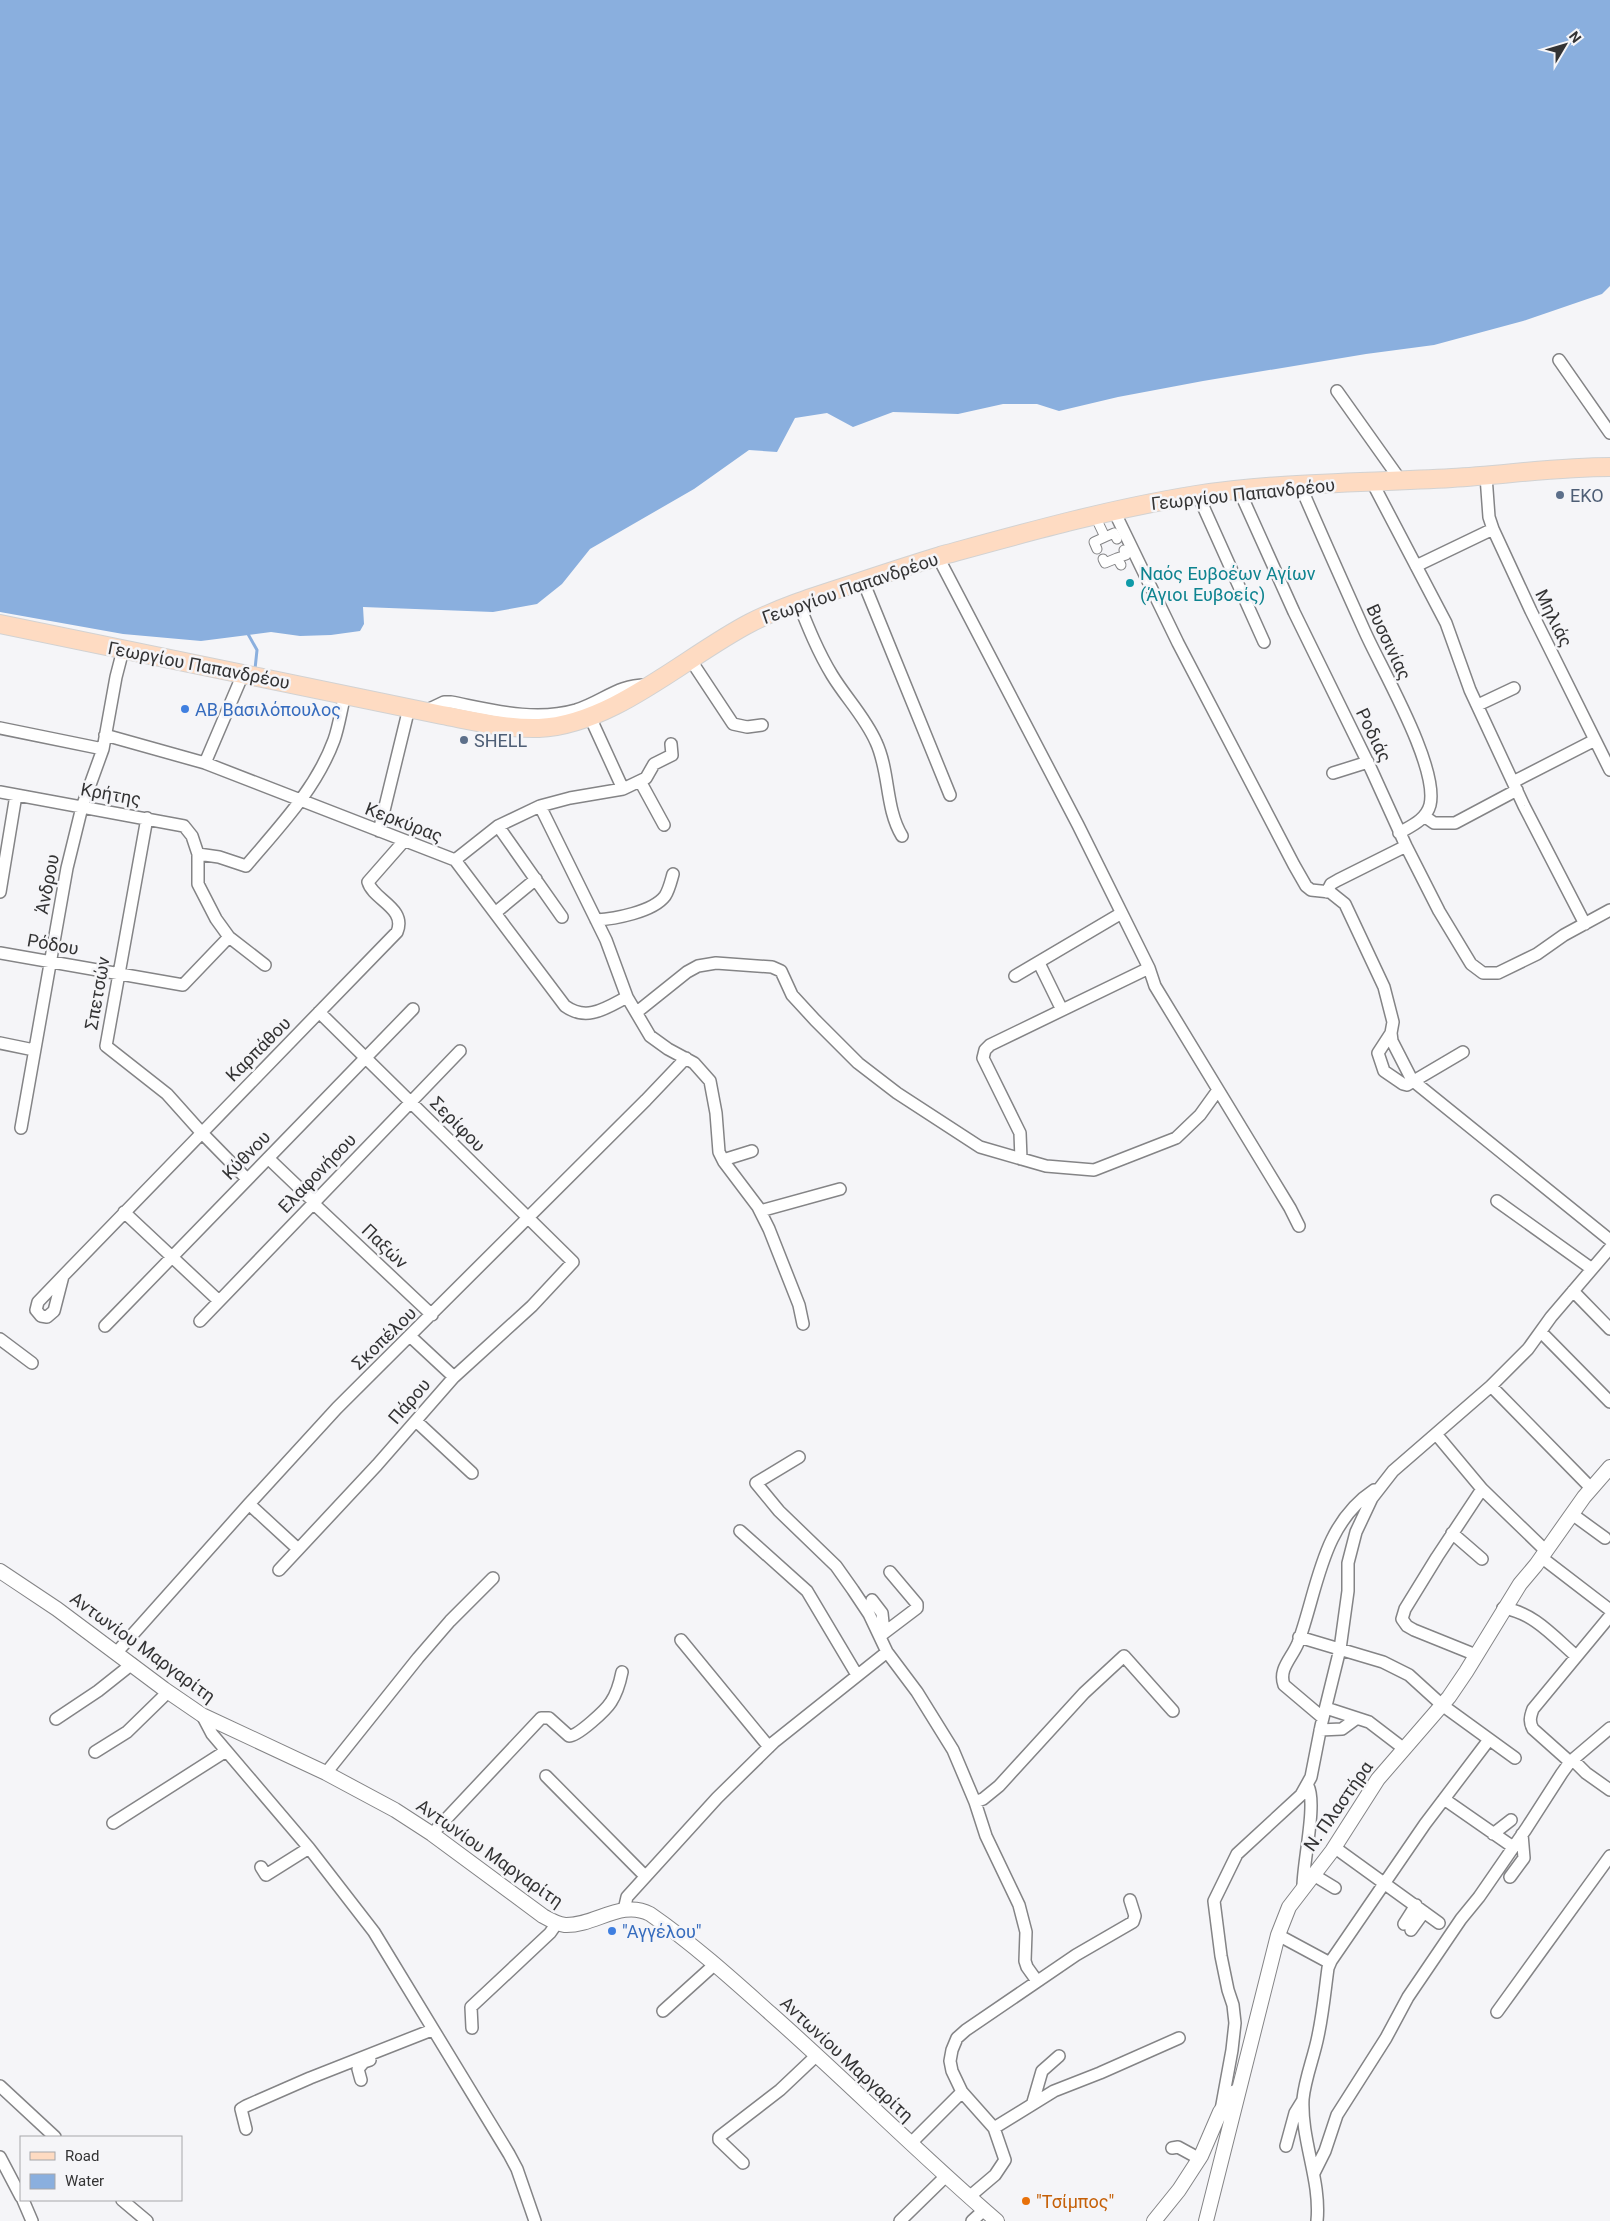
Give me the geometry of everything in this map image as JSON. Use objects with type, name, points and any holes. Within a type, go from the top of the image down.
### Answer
[{"type":"main road","name":"Γεωργίου Παπανδρέου","points":[[0,624],[500,726],[541,728],[590,717],[648,685],[752,622],[798,602],[938,557],[1095,516],[1198,495],[1239,490],[1371,480],[1401,481],[1610,467]]},
{"type":"street","points":[[1559,360],[1610,433]]},
{"type":"street","points":[[1338,391],[1401,481]]},
{"type":"street","name":"Μηλιάς","points":[[1486,476],[1489,517],[1493,529],[1531,611],[1610,770]]},
{"type":"street","points":[[1371,480],[1446,622],[1478,705],[1515,786],[1585,924],[1610,910]]},
{"type":"street","name":"Βυσσινίας","points":[[1300,485],[1366,634],[1416,740],[1428,772],[1430,806],[1424,816]]},
{"type":"street","name":"Ροδιάς","points":[[1239,490],[1294,612],[1368,762],[1399,832],[1439,911],[1471,964],[1483,973],[1498,973],[1537,954],[1585,924]]},
{"type":"street","points":[[1198,495],[1264,642]]},
{"type":"street","points":[[1114,512],[1178,642],[1306,886],[1311,890],[1327,892],[1337,896],[1345,904],[1391,1008],[1393,1022],[1392,1041],[1412,1080],[1610,1240]]},
{"type":"street","points":[[1095,516],[1105,538]]},
{"type":"street","points":[[1416,566],[1493,529]]},
{"type":"street","points":[[1097,548],[1094,542],[1114,533],[1117,539]]},
{"type":"street","points":[[1103,559],[1105,563],[1120,562],[1126,555],[1124,550]]},
{"type":"street","points":[[938,557],[1078,826],[1120,914],[1149,968],[1155,986],[1290,1208],[1299,1226]]},
{"type":"street","points":[[863,581],[950,795]]},
{"type":"street","points":[[798,602],[822,659],[870,729],[877,744],[882,759],[894,823],[902,836]]},
{"type":"street","name":"Άνδρου","points":[[20,1128],[67,868],[82,807],[103,749],[123,650]]},
{"type":"street","points":[[690,659],[732,724],[739,727],[762,724]]},
{"type":"street","points":[[205,763],[243,674]]},
{"type":"street","points":[[379,831],[417,709],[451,702],[517,715],[540,716],[580,708],[627,686],[648,685]]},
{"type":"street","points":[[1478,705],[1514,688]]},
{"type":"street","points":[[265,965],[228,937],[216,919],[198,884],[198,854],[246,866],[301,802],[323,766],[335,739],[345,695]]},
{"type":"street","points":[[590,717],[623,789]]},
{"type":"street","points":[[0,728],[103,749]]},
{"type":"street","name":"Κερκύρας","points":[[105,735],[205,763],[301,802],[455,860],[560,1000],[570,1009],[580,1013],[594,1013],[627,996]]},
{"type":"street","points":[[1399,832],[1416,824],[1424,816],[1434,823],[1455,823],[1595,740]]},
{"type":"street","points":[[455,860],[498,826],[540,806],[570,798],[623,789],[646,778],[654,764],[672,755],[671,744]]},
{"type":"street","points":[[1333,773],[1368,762]]},
{"type":"street","points":[[640,781],[664,825]]},
{"type":"street","name":"Κρήτης","points":[[0,792],[184,826],[192,836],[198,854]]},
{"type":"street","points":[[0,892],[16,795]]},
{"type":"street","points":[[540,806],[596,920],[627,996],[650,1036],[668,1049],[686,1058],[703,1071],[710,1081],[716,1113],[717,1140],[723,1160],[760,1211],[794,1292],[803,1324]]},
{"type":"street","name":"Σπετσών","points":[[147,818],[106,1048],[168,1094],[201,1132]]},
{"type":"street","points":[[498,826],[562,917]]},
{"type":"street","name":"Καρπάθου","points":[[63,1276],[397,932],[399,924],[393,909],[370,888],[368,882],[404,841]]},
{"type":"street","points":[[1327,892],[1331,884],[1406,846]]},
{"type":"street","points":[[596,920],[627,916],[659,902],[667,893],[673,874]]},
{"type":"street","points":[[495,913],[536,879]]},
{"type":"street","points":[[1015,976],[1120,914]]},
{"type":"street","name":"Ρόδου","points":[[0,953],[183,985],[228,937]]},
{"type":"street","points":[[637,1012],[687,972],[698,966],[716,963],[743,967],[772,967],[781,971],[792,995],[858,1063],[898,1093],[980,1147],[1046,1166],[1094,1170],[1176,1138],[1200,1115],[1218,1090]]},
{"type":"street","points":[[1039,963],[1062,1010]]},
{"type":"street","points":[[1020,1158],[1020,1133],[983,1058],[985,1050],[990,1045],[1149,968]]},
{"type":"street","name":"Κύθνου","points":[[105,1326],[413,1009]]},
{"type":"street","name":"Σερίφου","points":[[319,1012],[573,1262]]},
{"type":"street","points":[[1391,1033],[1378,1053],[1380,1062],[1384,1070],[1394,1080],[1403,1084],[1463,1052]]},
{"type":"street","points":[[0,1043],[34,1050]]},
{"type":"street","name":"Ελαφονήσου","points":[[200,1320],[460,1050]]},
{"type":"street","name":"Σκοπέλου","points":[[117,1652],[337,1408],[411,1337],[686,1058]]},
{"type":"street","points":[[201,1132],[247,1179]]},
{"type":"street","points":[[723,1160],[752,1150]]},
{"type":"street","name":"Παξών","points":[[268,1158],[432,1315]]},
{"type":"street","points":[[760,1211],[840,1189]]},
{"type":"street","points":[[1497,1201],[1592,1269]]},
{"type":"street","points":[[124,1212],[219,1301]]},
{"type":"street","points":[[1403,1748],[1380,1729],[1357,1718],[1325,1713],[1284,1685],[1282,1671],[1300,1638],[1314,1587],[1329,1544],[1345,1518],[1356,1505],[1379,1487],[1393,1471],[1491,1386],[1528,1349],[1610,1248]]},
{"type":"street","name":"Πάρου","points":[[279,1570],[454,1377],[532,1306],[573,1262]]},
{"type":"street","points":[[1573,1292],[1610,1329]]},
{"type":"street","points":[[1541,1332],[1610,1402]]},
{"type":"street","points":[[411,1337],[454,1377]]},
{"type":"street","points":[[0,1339],[32,1363]]},
{"type":"street","points":[[1491,1386],[1592,1488]]},
{"type":"street","points":[[416,1420],[472,1473]]},
{"type":"street","points":[[1436,1434],[1482,1489],[1544,1554],[1610,1610]]},
{"type":"street","points":[[799,1457],[756,1483],[779,1511],[836,1566],[882,1635],[888,1652],[917,1692],[953,1750],[975,1802],[986,1836],[1019,1904],[1026,1932],[1025,1961],[1037,1981]]},
{"type":"street","name":"Ν. Πλαστήρα","points":[[1206,2221],[1278,1935],[1288,1907],[1334,1847],[1378,1779],[1442,1705],[1476,1655],[1503,1608],[1572,1514],[1610,1468]]},
{"type":"street","points":[[1154,2221],[1180,2190],[1200,2159],[1220,2112],[1232,2050],[1233,2005],[1221,1956],[1214,1901],[1237,1854],[1302,1795],[1308,1786],[1340,1649],[1348,1591],[1348,1563],[1351,1548],[1356,1532],[1379,1487]]},
{"type":"street","points":[[1476,1655],[1414,1630],[1402,1622],[1405,1609],[1482,1489]]},
{"type":"street","points":[[249,1504],[298,1550]]},
{"type":"street","points":[[1572,1514],[1605,1538]]},
{"type":"street","points":[[740,1531],[807,1591],[857,1675]]},
{"type":"street","points":[[1452,1533],[1482,1559]]},
{"type":"street","name":"Αντωνίου Μαργαρίτη","points":[[0,1571],[57,1609],[202,1715],[326,1773],[395,1810],[432,1834],[537,1913],[564,1925],[576,1924],[624,1910],[636,1909],[650,1914],[714,1964],[816,2054],[945,2177],[997,2221]]},
{"type":"street","points":[[882,1635],[917,1608],[917,1604],[890,1572]]},
{"type":"street","points":[[326,1773],[418,1658],[450,1621],[493,1578]]},
{"type":"street","points":[[872,1600],[882,1613],[882,1635]]},
{"type":"street","points":[[1503,1608],[1517,1610],[1527,1615],[1576,1656]]},
{"type":"street","points":[[1610,1616],[1533,1709],[1530,1723],[1547,1744],[1610,1790]]},
{"type":"street","points":[[1300,1638],[1383,1662],[1409,1674],[1442,1705],[1515,1758]]},
{"type":"street","points":[[681,1640],[769,1748]]},
{"type":"street","points":[[624,1910],[627,1897],[716,1798],[769,1748],[857,1675],[888,1652]]},
{"type":"street","points":[[975,1802],[983,1799],[999,1786],[1084,1693],[1124,1656],[1173,1711]]},
{"type":"street","points":[[56,1719],[98,1691],[132,1664]]},
{"type":"street","points":[[432,1834],[541,1718],[549,1718],[569,1736],[577,1734],[611,1702],[620,1682],[622,1672]]},
{"type":"street","points":[[95,1752],[127,1732],[168,1692]]},
{"type":"street","points":[[202,1715],[212,1734],[309,1848],[374,1932],[513,2162],[535,2221]]},
{"type":"street","points":[[1320,1730],[1342,1730],[1357,1718]]},
{"type":"street","points":[[1314,2173],[1325,2151],[1337,2115],[1386,2038],[1408,1997],[1461,1919],[1513,1848],[1571,1761],[1610,1728]]},
{"type":"street","points":[[1318,2221],[1318,2192],[1304,2120],[1303,2100],[1307,2076],[1318,2036],[1330,1963],[1386,1883],[1424,1824],[1488,1740]]},
{"type":"street","points":[[114,1823],[226,1751]]},
{"type":"street","points":[[546,1776],[645,1876]]},
{"type":"street","points":[[1303,1886],[1303,1866],[1311,1808],[1311,1791],[1308,1786]]},
{"type":"street","points":[[1444,1799],[1513,1848]]},
{"type":"street","points":[[1493,1834],[1511,1820]]},
{"type":"street","points":[[1510,1877],[1526,1857],[1522,1834]]},
{"type":"street","points":[[1334,1847],[1439,1923]]},
{"type":"street","points":[[261,1867],[266,1875],[309,1848]]},
{"type":"street","points":[[1497,2012],[1610,1856]]},
{"type":"street","points":[[1312,1874],[1335,1888]]},
{"type":"street","points":[[969,2197],[1004,2165],[1005,2160],[994,2128],[962,2092],[952,2071],[950,2061],[952,2050],[958,2038],[984,2016],[1133,1922],[1135,1916],[1130,1900]]},
{"type":"street","points":[[1407,1927],[1420,1908]]},
{"type":"street","points":[[472,2028],[471,2007],[550,1933],[557,1923]]},
{"type":"street","points":[[1278,1935],[1330,1963]]},
{"type":"street","points":[[663,2011],[714,1964]]},
{"type":"street","points":[[361,2080],[358,2069],[364,2062],[433,2032]]},
{"type":"street","points":[[246,2129],[241,2109],[246,2106],[310,2078],[433,2032]]},
{"type":"street","points":[[994,2128],[1033,2102],[1054,2091],[1100,2074],[1180,2038]]},
{"type":"street","points":[[743,2163],[719,2140],[719,2136],[780,2090],[816,2054]]},
{"type":"street","points":[[1033,2102],[1042,2071],[1059,2056]]},
{"type":"street","points":[[1220,2112],[1240,2085]]},
{"type":"street","points":[[0,2086],[54,2136]]},
{"type":"street","points":[[911,2143],[962,2092]]},
{"type":"street","points":[[1286,2146],[1295,2113],[1303,2100]]},
{"type":"street","points":[[1172,2148],[1178,2147],[1200,2159]]},
{"type":"street","points":[[0,2156],[20,2194]]},
{"type":"street","points":[[900,2221],[945,2177]]},
{"type":"street","points":[[23,2201],[32,2221]]},
{"type":"street","points":[[123,2201],[147,2221]]},
{"type":"street","points":[[972,2221],[984,2210]]},
{"type":"water","points":[[0,0],[1610,0],[1610,286],[1602,294],[1523,321],[1434,345],[1366,354],[1203,381],[1118,397],[1059,411],[1037,404],[1003,404],[958,414],[893,412],[853,427],[827,413],[795,418],[777,452],[749,450],[694,489],[590,549],[562,584],[537,604],[493,612],[363,607],[364,624],[360,631],[331,635],[300,636],[271,632],[201,641],[123,634],[0,612]]},
{"type":"waterway","points":[[248,634],[257,650],[255,669]]},
{"type":"place","name":"ΕΚΟ","points":[[1560,495]]},
{"type":"place","name":"Ναός Ευβοέων Αγίων (Άγιοι Ευβοείς)","points":[[1130,583]]},
{"type":"place","name":"ΑΒ Βασιλόπουλος","points":[[185,709]]},
{"type":"place","name":"SHELL","points":[[464,740]]},
{"type":"place","name":"\"Αγγέλου\"","points":[[612,1931]]},
{"type":"place","name":"\"Τσίμπος\"","points":[[1026,2201]]}]
